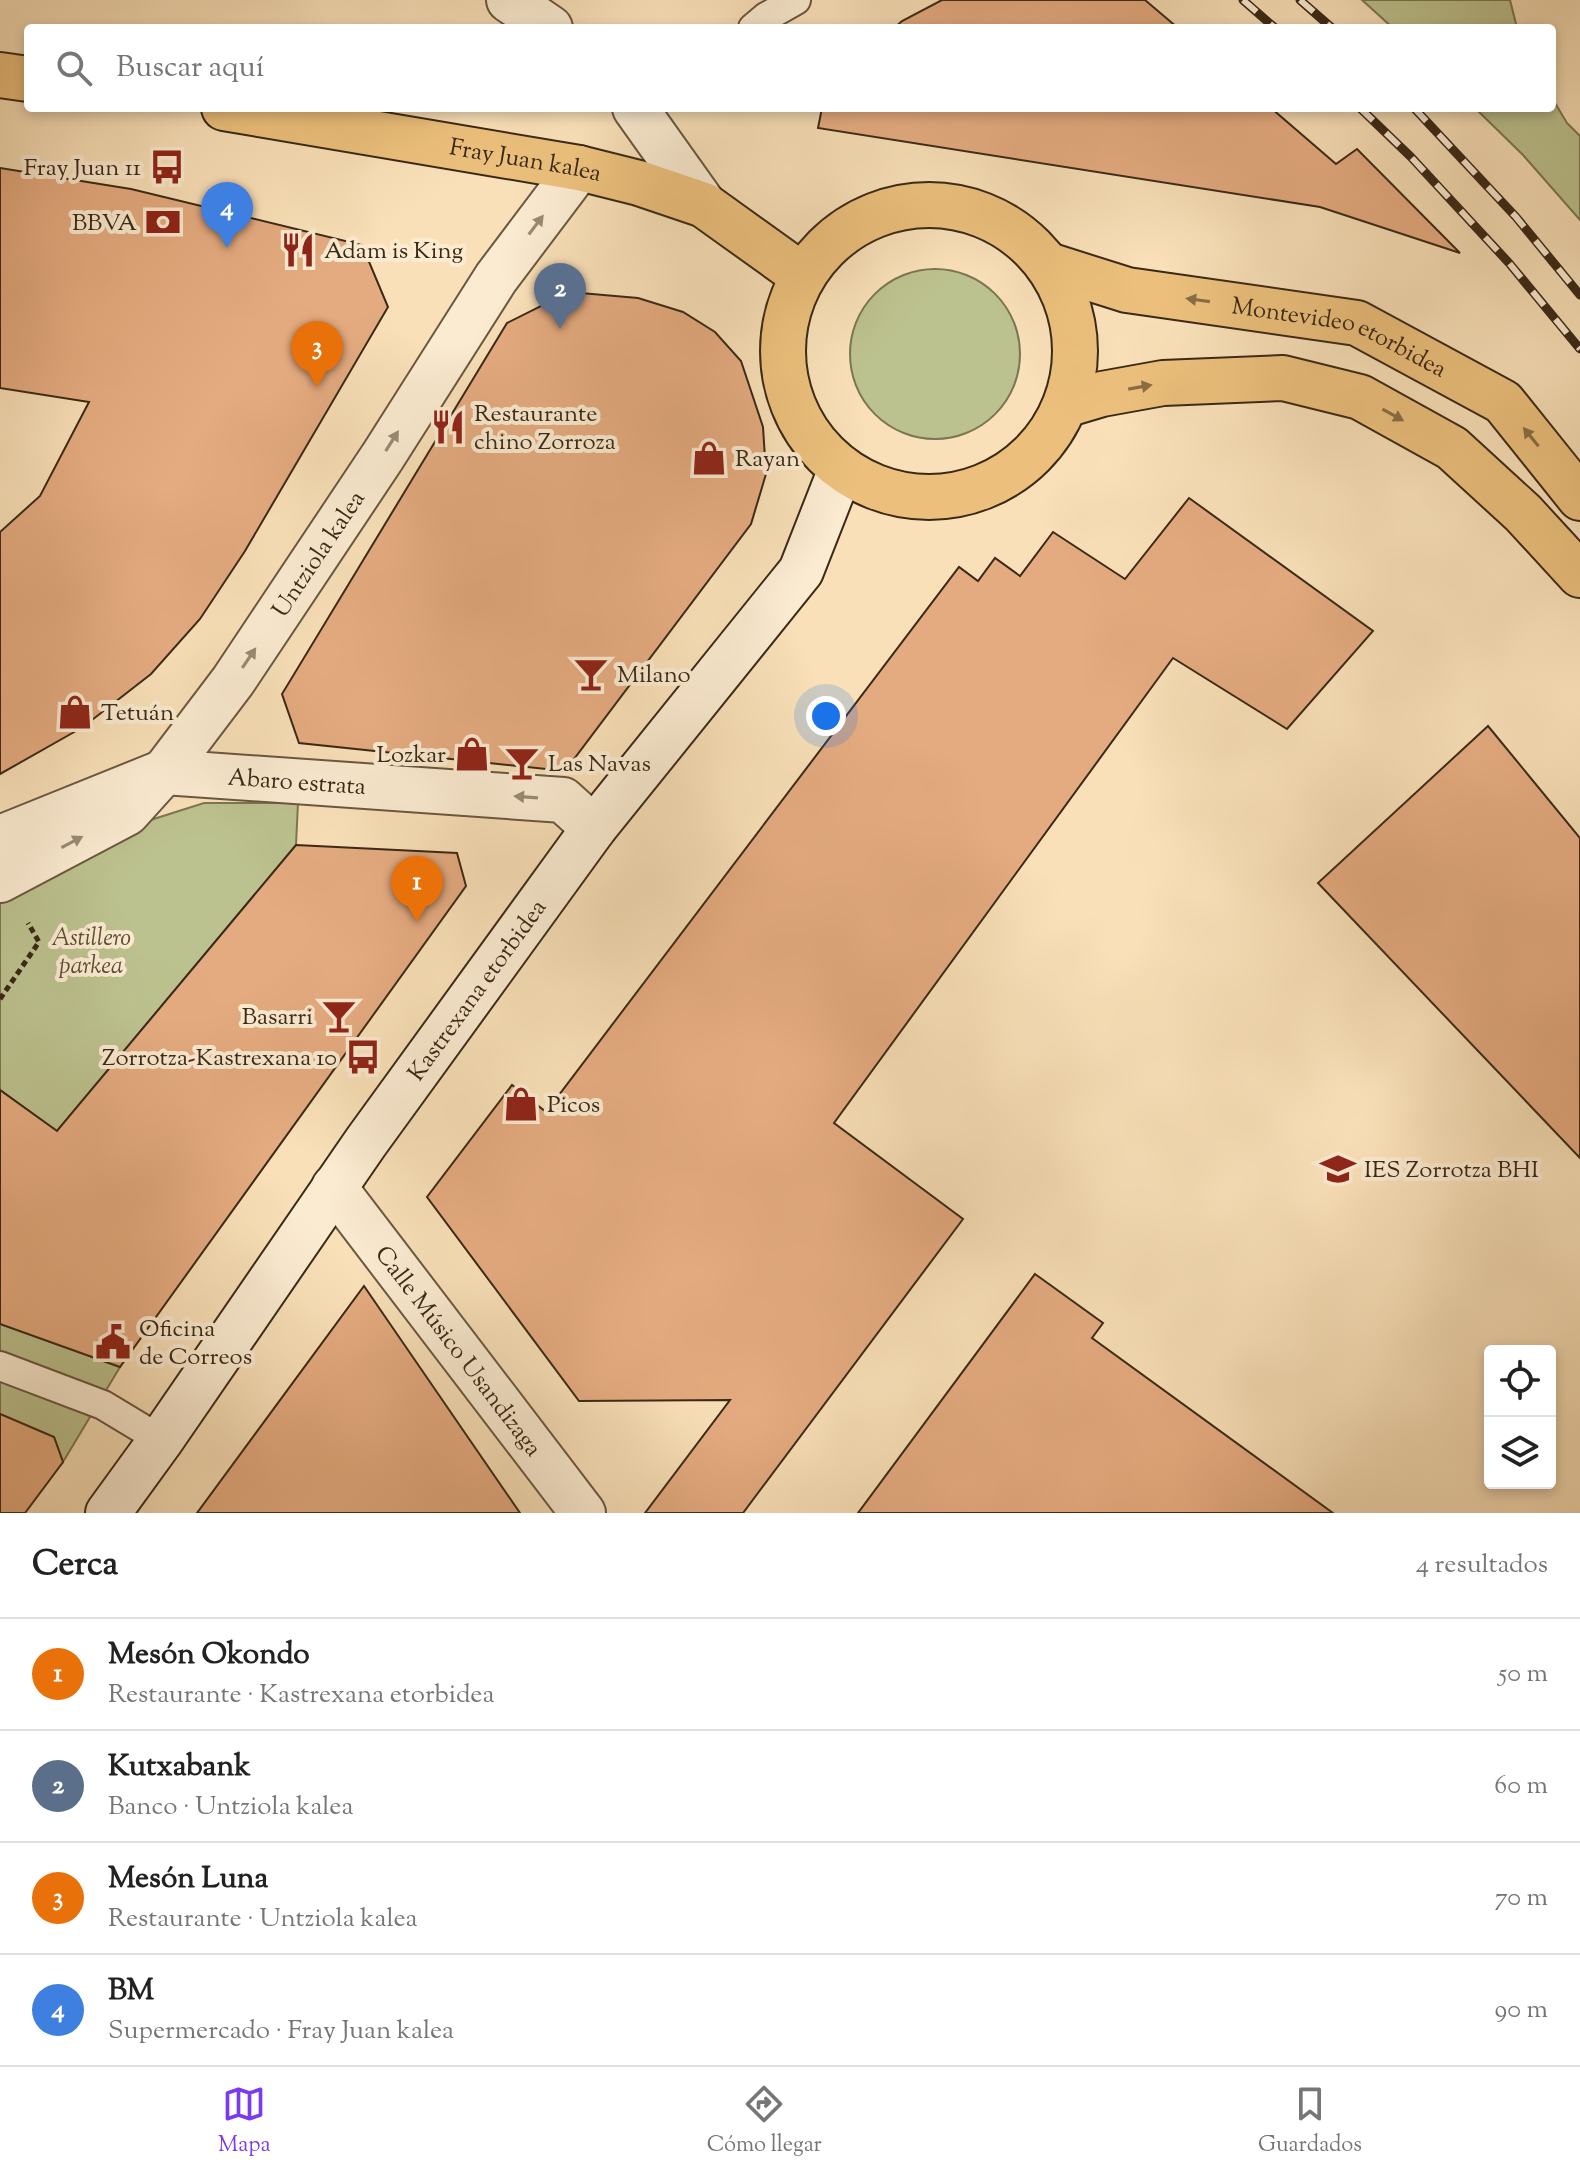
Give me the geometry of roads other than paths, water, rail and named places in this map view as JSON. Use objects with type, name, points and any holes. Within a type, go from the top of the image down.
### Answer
[{"type":"main road","points":[[0,75],[24,78]]},
{"type":"main road","name":"Fray Juan kalea","points":[[248,112],[579,168],[639,183],[704,205],[803,276]]},
{"type":"main road","points":[[923,204],[971,210],[1014,231],[1048,265],[1070,308],[1074,357],[1065,405],[1045,440],[1012,472],[972,492],[926,498],[881,490],[841,469],[810,438],[790,400],[781,358],[786,315],[803,276],[834,239],[875,214],[923,204]]},
{"type":"main road","name":"Montevideo etorbidea","points":[[1048,265],[1127,290],[1357,323],[1503,402],[1580,498]]},
{"type":"main road","name":"Montevideo etorbidea","points":[[1065,405],[1102,394],[1163,383],[1283,378],[1360,397],[1452,448],[1523,513],[1580,575]]},
{"type":"street","points":[[509,0],[544,24]]},
{"type":"street","points":[[645,112],[704,205]]},
{"type":"street","name":"Untziola kalea","points":[[11,896],[127,813],[164,772],[233,681],[383,456],[496,278],[579,168]]},
{"type":"street","name":"Kastrexana etorbidea","points":[[108,1513],[334,1187],[594,828],[801,571],[841,469]]},
{"type":"street","name":"Abaro estrata","points":[[0,838],[164,772],[563,800],[594,828]]},
{"type":"street","name":"Calle Músico Usandizaga","points":[[334,1187],[583,1513]]},
{"type":"lane","points":[[758,24],[796,0]]},
{"type":"lane","points":[[0,1366],[103,1405],[161,1440]]},
{"type":"railway","points":[[1243,0],[1270,24]]},
{"type":"railway","points":[[1300,0],[1327,24]]},
{"type":"railway","points":[[1364,112],[1411,157],[1509,263],[1580,349]]},
{"type":"railway","points":[[1418,112],[1516,217],[1580,295]]},
{"type":"place","name":"Fray Juan 11","points":[[167,167]]},
{"type":"place","name":"BBVA","points":[[163,222]]},
{"type":"place","name":"BM","points":[[227,248]]},
{"type":"place","name":"Adam is King","points":[[298,250]]},
{"type":"place","name":"Kutxabank","points":[[560,329]]},
{"type":"place","name":"Mesón Luna","points":[[317,387]]},
{"type":"place","name":"Restaurante chino Zorroza","points":[[448,427]]},
{"type":"place","name":"Rayan","points":[[709,458]]},
{"type":"place","name":"Milano","points":[[591,674]]},
{"type":"place","name":"Tetuán","points":[[75,712]]},
{"type":"place","name":"Lozkar","points":[[472,754]]},
{"type":"place","name":"Las Navas","points":[[522,763]]},
{"type":"place","name":"Mesón Okondo","points":[[417,922]]},
{"type":"place","name":"Basarri","points":[[339,1016]]},
{"type":"place","name":"Zorrotza-Kastrexana 10","points":[[363,1057]]},
{"type":"place","name":"Picos","points":[[521,1104]]},
{"type":"place","name":"IES Zorrotza BHI","points":[[1338,1169]]},
{"type":"place","name":"Oficina de Correos","points":[[113,1342]]},
{"type":"park label","name":"Astillero parkea","points":[[91,951]]}]
